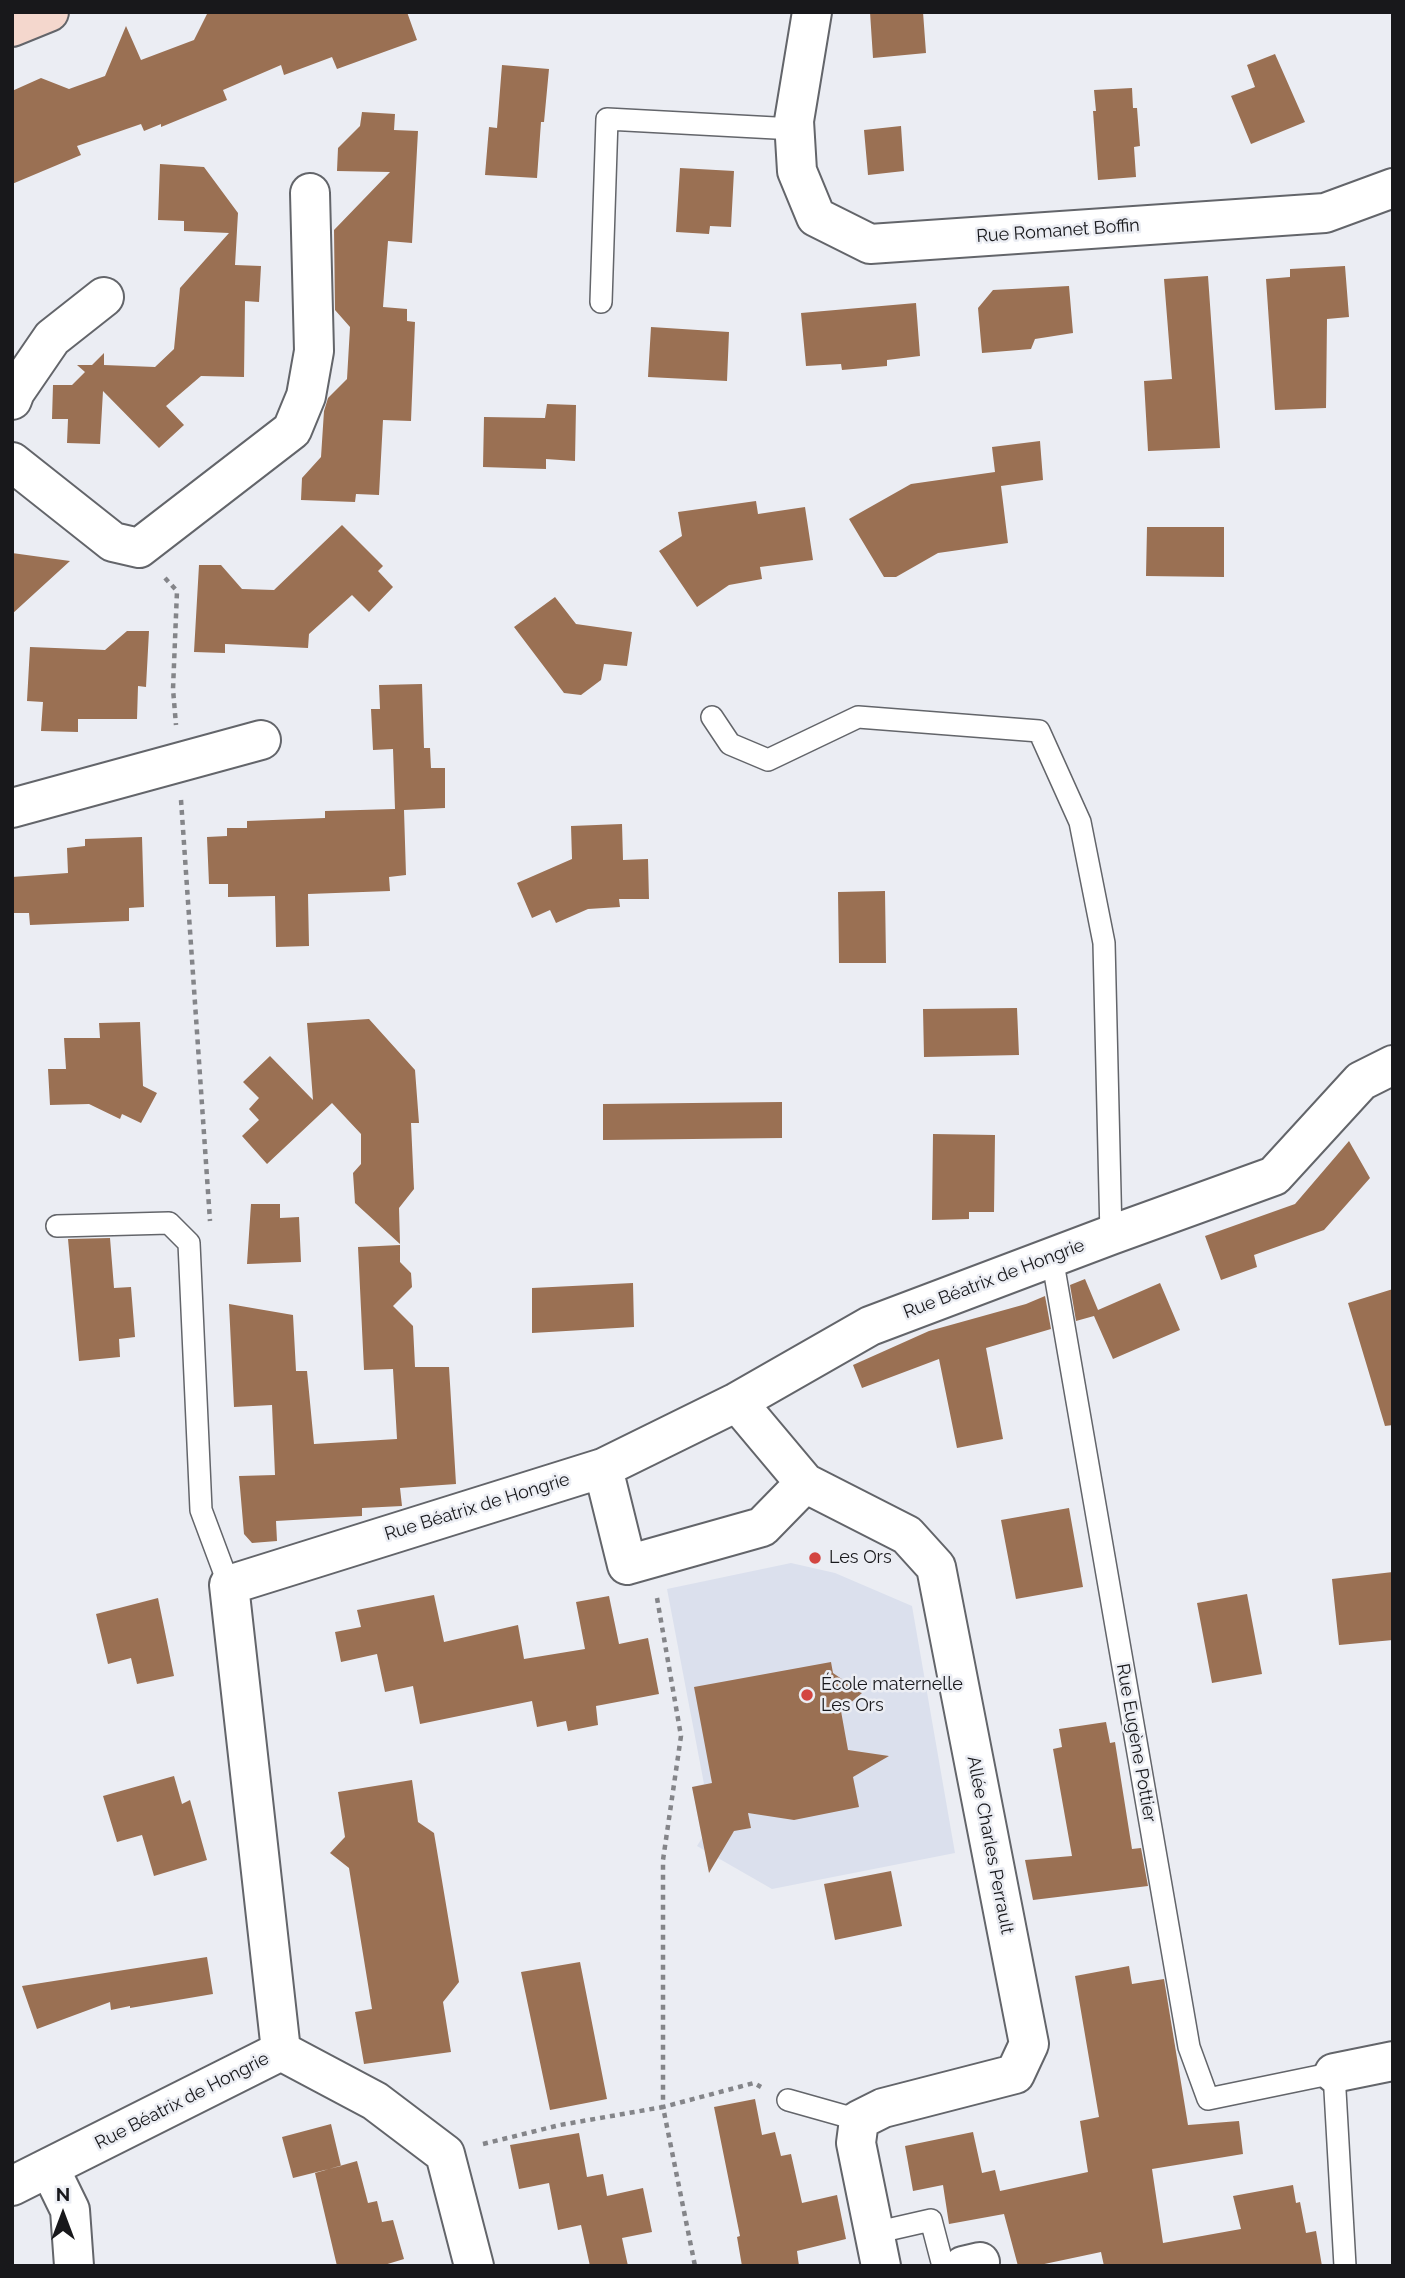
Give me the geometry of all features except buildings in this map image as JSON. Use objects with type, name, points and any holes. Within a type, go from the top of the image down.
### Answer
[{"type":"street","points":[[12,27],[49,12]]},
{"type":"street","name":"Rue Romanet Boffin","points":[[813,12],[794,121],[797,171],[816,217],[870,244],[1325,213],[1393,188]]},
{"type":"street","points":[[12,462],[113,542],[139,548],[292,430],[306,396],[314,351],[310,193]]},
{"type":"street","points":[[12,400],[52,338],[104,297]]},
{"type":"street","points":[[12,808],[261,740]]},
{"type":"street","name":"Rue Béatrix de Hongrie","points":[[12,2186],[281,2051],[229,1585],[603,1468],[737,1402],[870,1326],[1274,1176],[1361,1081],[1393,1065]]},
{"type":"street","name":"Allée Charles Perrault","points":[[737,1402],[804,1483],[907,1535],[936,1567],[1029,2044],[1015,2074],[883,2108],[859,2120]]},
{"type":"street","points":[[603,1468],[627,1565],[762,1527],[804,1483]]},
{"type":"street","points":[[281,2051],[374,2101],[445,2154],[474,2266]]},
{"type":"street","points":[[1334,2073],[1393,2061]]},
{"type":"street","points":[[859,2120],[856,2143],[878,2249]]},
{"type":"street","points":[[50,2169],[70,2210],[74,2266]]},
{"type":"lane","points":[[601,302],[607,119],[794,129]]},
{"type":"lane","points":[[712,716],[730,744],[768,760],[858,716],[1040,731],[1080,822],[1104,943],[1111,1235]]},
{"type":"lane","points":[[57,1226],[169,1223],[190,1243],[201,1510],[229,1585]]},
{"type":"lane","name":"Rue Eugène Pottier","points":[[1052,1257],[1189,2047],[1208,2099],[1334,2073]]},
{"type":"lane","points":[[1334,2073],[1345,2266]]},
{"type":"lane","points":[[789,2100],[859,2120]]},
{"type":"lane","points":[[878,2249],[931,2220],[943,2266]]},
{"type":"path","points":[[139,548],[177,591],[173,689],[211,1233]]},
{"type":"path","points":[[650,1559],[681,1736],[663,1860],[663,2107],[695,2266]]},
{"type":"path","points":[[445,2154],[560,2125],[663,2107],[754,2083],[789,2100]]},
{"type":"shaded area","name":"École maternelle Les Ors","points":[[791,1563],[835,1573],[912,1606],[955,1853],[772,1889],[697,1846],[702,1838],[692,1787],[704,1784],[667,1589]]},
{"type":"place","name":"Les Ors","points":[[815,1558]]},
{"type":"place","name":"École maternelle Les Ors","points":[[807,1695]]}]
